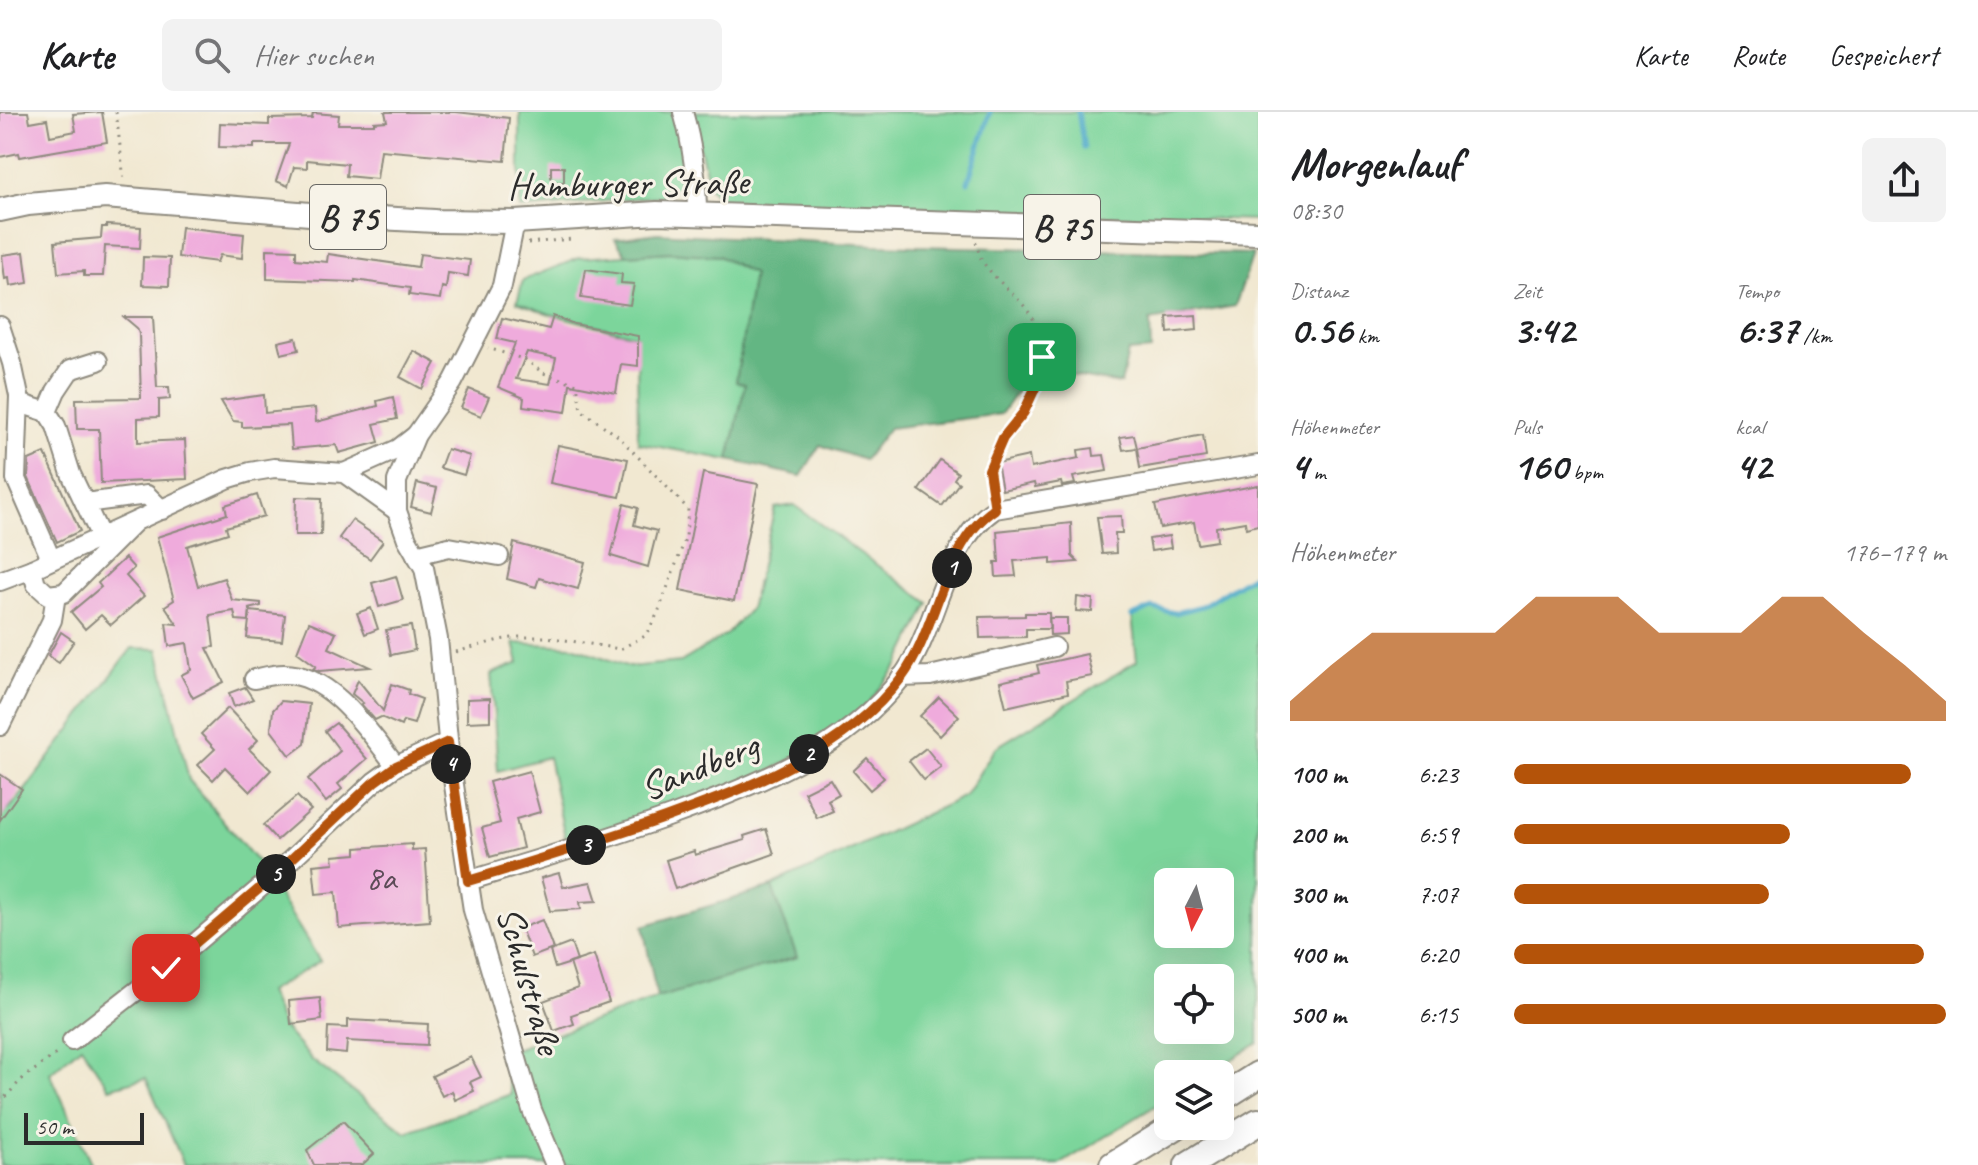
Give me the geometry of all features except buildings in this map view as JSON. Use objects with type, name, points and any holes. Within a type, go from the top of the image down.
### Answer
[{"type":"highway","points":[[1234,1090],[1258,1075]]},
{"type":"highway","points":[[1188,1165],[1258,1122]]},
{"type":"highway","points":[[1113,1165],[1154,1140]]},
{"type":"main road","name":"Hamburger Straße","points":[[0,210],[28,204],[105,197],[435,221],[515,222],[657,213],[1258,233]]},
{"type":"street","points":[[683,112],[694,151],[697,215]]},
{"type":"street","name":"Schulstraße","points":[[515,222],[502,286],[453,382],[416,435],[397,481],[397,511],[407,539],[424,568],[441,657],[448,742],[473,910],[532,1110],[555,1165]]},
{"type":"street","points":[[0,326],[12,363],[19,403],[16,479],[51,559]]},
{"type":"street","points":[[47,412],[70,370],[98,361]]},
{"type":"street","points":[[19,403],[47,412],[56,426],[71,474],[101,537]]},
{"type":"street","points":[[344,473],[386,455],[416,435]]},
{"type":"street","points":[[995,509],[1258,465]]},
{"type":"street","points":[[0,581],[227,479],[250,472],[303,468],[344,473],[397,511]]},
{"type":"street","points":[[85,503],[147,495],[162,510]]},
{"type":"street","name":"Sandberg","points":[[468,881],[608,839],[755,784],[794,764],[852,727],[878,704],[913,659],[963,544],[980,519],[995,509]]},
{"type":"street","points":[[32,569],[36,584],[48,595],[64,593],[135,522]]},
{"type":"street","points":[[416,555],[449,547],[499,556]]},
{"type":"street","points":[[0,726],[52,620],[56,595]]},
{"type":"street","points":[[901,677],[930,676],[1054,647]]},
{"type":"street","points":[[254,679],[285,673],[310,679],[326,688],[356,715],[396,766]]},
{"type":"street","points":[[72,1041],[166,968],[267,882],[374,782],[396,766],[448,742]]},
{"type":"path","points":[[116,112],[123,178]]},
{"type":"path","points":[[976,242],[983,263],[1001,284],[1015,294],[1032,316],[1042,357],[1037,384],[1024,412],[1003,438],[989,470],[995,509]]},
{"type":"path","points":[[441,657],[519,637],[547,637],[620,649],[645,636],[658,613],[686,537],[688,509],[618,436],[581,410],[577,384],[543,373],[526,360],[473,343]]},
{"type":"path","points":[[0,1103],[21,1080],[72,1041]]},
{"type":"green space","points":[[520,112],[675,112],[684,148],[685,172],[674,190],[662,196],[520,209]]},
{"type":"green space","points":[[691,112],[1258,112],[1258,220],[779,207],[719,199],[710,188]]},
{"type":"green space","points":[[657,233],[874,245],[1253,254],[1235,306],[1150,321],[1151,350],[1128,352],[1121,384],[1044,371],[1024,381],[1001,414],[889,428],[864,460],[820,445],[801,476],[729,460],[745,384],[736,382],[753,274],[719,256],[671,252],[626,255],[615,239]]},
{"type":"green space","points":[[671,252],[719,256],[753,274],[736,382],[746,384],[729,460],[638,443],[637,336],[550,314],[517,302],[523,280],[579,258]]},
{"type":"green space","points":[[794,505],[929,603],[899,664],[867,705],[819,743],[769,772],[566,842],[548,757],[498,771],[491,674],[519,663],[514,643],[573,646],[629,667],[681,662],[727,634],[750,609],[775,508]]},
{"type":"green space","points":[[1258,572],[1258,1043],[1231,1060],[1154,1060],[1154,1107],[1059,1165],[184,1165],[146,1078],[109,1088],[81,1046],[50,1073],[92,1165],[0,1165],[0,818],[19,798],[132,648],[158,649],[189,780],[260,865],[320,961],[268,992],[283,1027],[312,1060],[406,1132],[511,1094],[501,1054],[657,998],[797,957],[772,887],[965,796],[995,748],[1137,661],[1132,616],[1152,608],[1175,613],[1202,606]]},
{"type":"green space","points":[[772,887],[797,957],[657,998],[643,926]]},
{"type":"waterway","points":[[968,182],[990,112]]},
{"type":"waterway","points":[[1078,112],[1084,148]]},
{"type":"waterway","points":[[1132,616],[1152,608],[1175,613],[1202,606],[1258,572]]},
{"type":"route","points":[[166,968],[267,882],[374,782],[396,766],[448,742],[468,881],[608,839],[718,799],[794,764],[852,727],[878,704],[913,659],[963,544],[980,519],[995,509],[989,470],[1003,438],[1024,412],[1037,384],[1042,357]]}]
